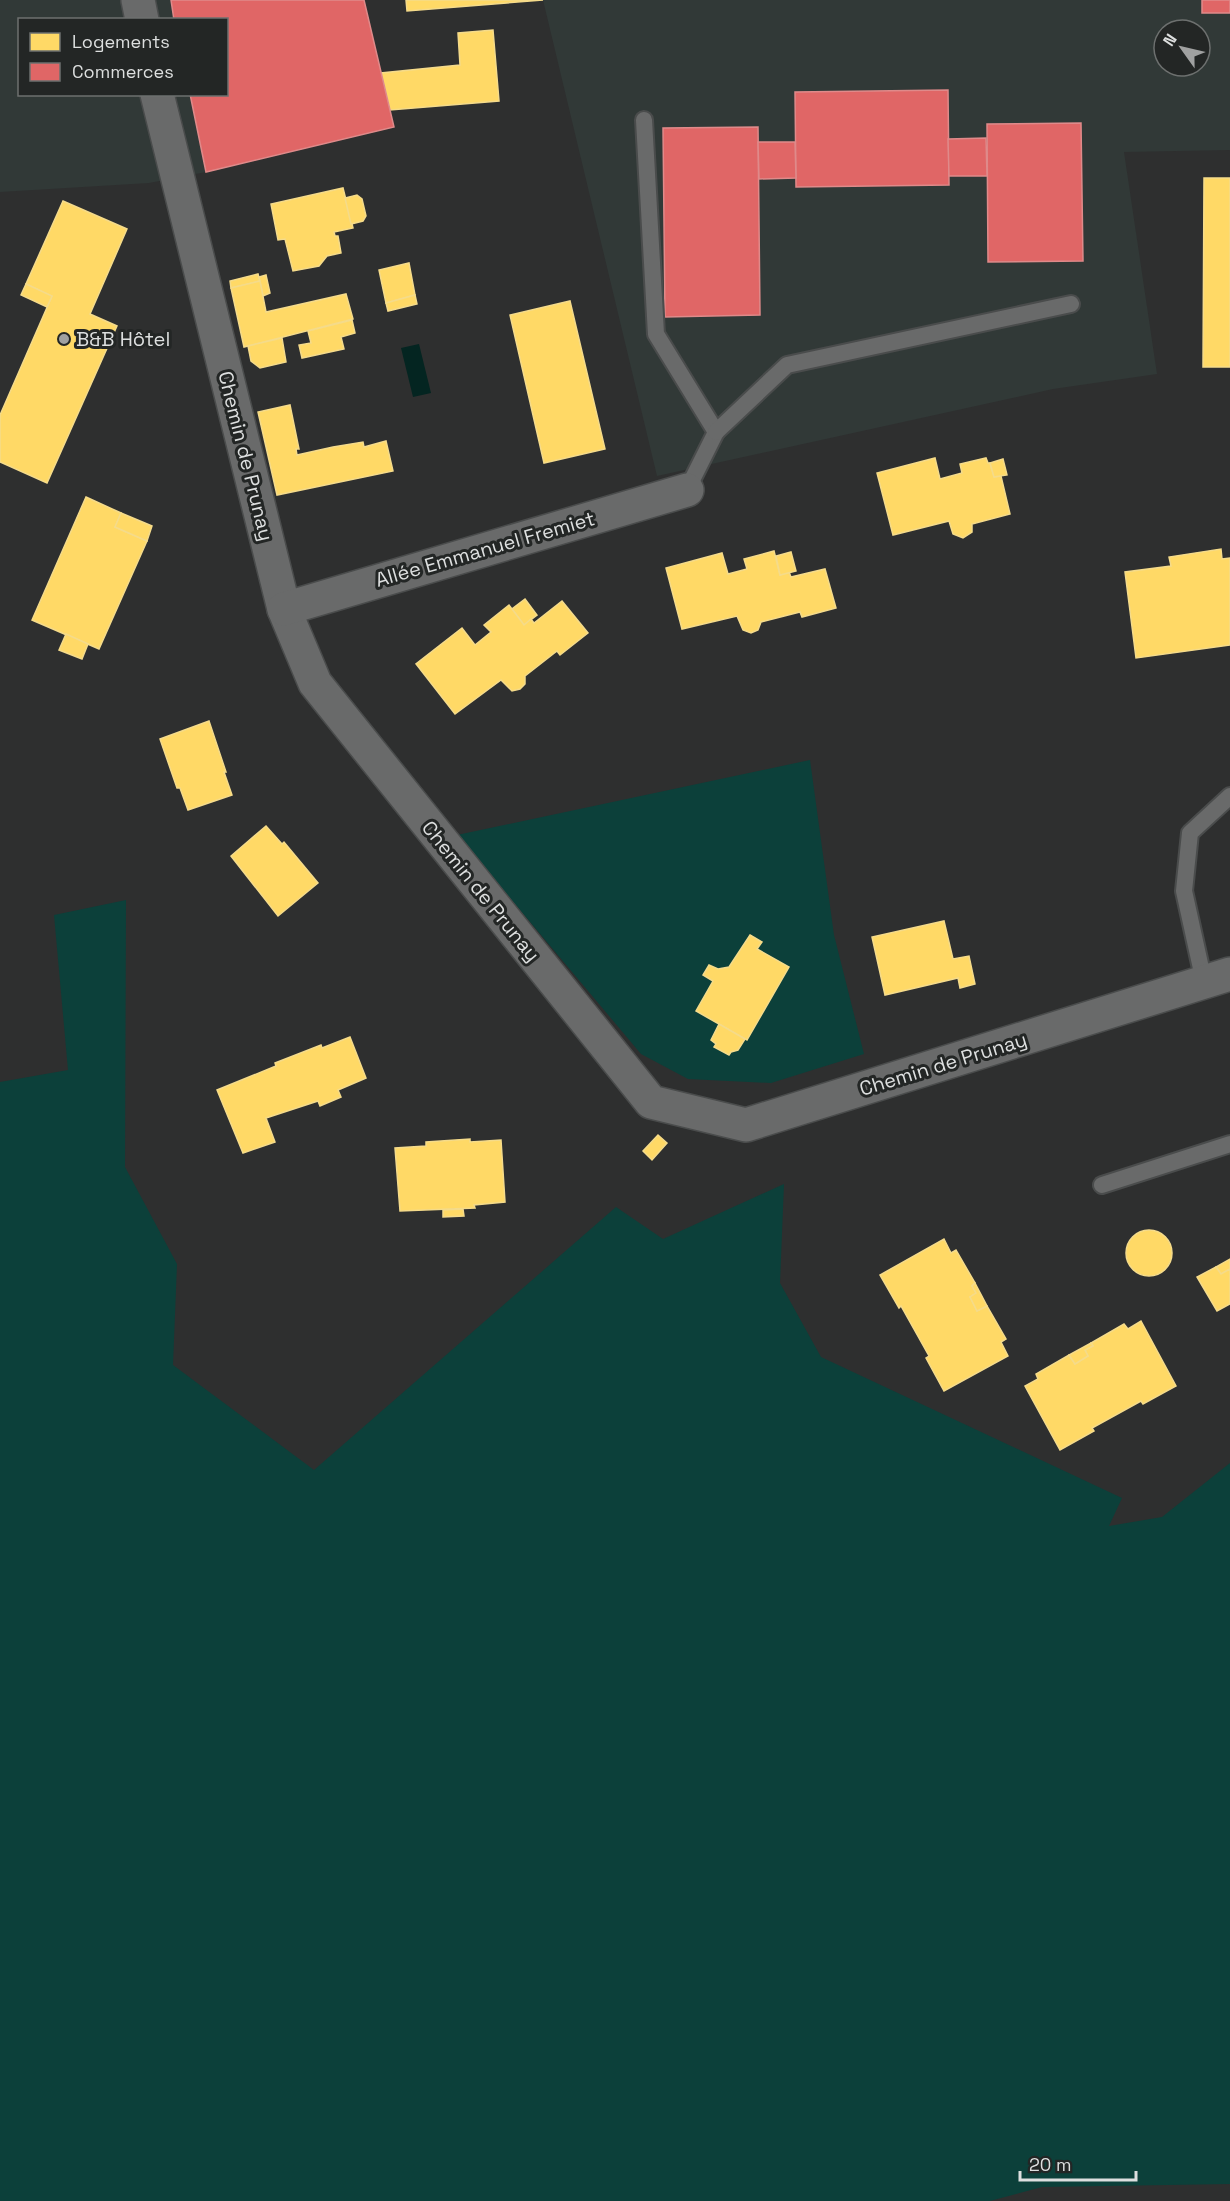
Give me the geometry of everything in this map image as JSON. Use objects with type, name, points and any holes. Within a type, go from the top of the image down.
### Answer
[{"type":"street","points":[[138,0],[142,18]]},
{"type":"street","name":"Chemin de Prunay","points":[[157,96],[284,609],[315,683],[651,1102],[746,1125],[1217,978]]},
{"type":"street","name":"Allée Emmanuel Fremiet","points":[[284,609],[687,490]]},
{"type":"lane","points":[[644,120],[656,334],[716,432]]},
{"type":"lane","points":[[687,490],[716,432],[787,365],[1071,304]]},
{"type":"lane","points":[[1217,978],[1184,891],[1190,833],[1230,796]]},
{"type":"lane","points":[[1102,1185],[1230,1144]]},
{"type":"shaded area","points":[[0,0],[364,0],[394,127],[206,172],[149,183],[0,192]]},
{"type":"shaded area","points":[[543,0],[1230,0],[1230,150],[1124,152],[1157,374],[1053,389],[657,476]]},
{"type":"shaded area","points":[[419,344],[431,393],[413,397],[401,348]]},
{"type":"shaded area","points":[[810,760],[834,935],[864,1054],[771,1083],[688,1079],[641,1054],[457,835]]},
{"type":"shaded area","points":[[126,900],[125,1167],[177,1264],[173,1365],[314,1470],[616,1207],[663,1239],[784,1184],[780,1283],[821,1357],[1122,1498],[1109,1526],[1162,1517],[1230,1463],[1230,2184],[1042,2187],[990,2201],[0,2201],[0,1082],[68,1070],[54,915]]},
{"type":"building: Logements","points":[[406,0],[543,0],[407,11]]},
{"type":"building: Logements","points":[[493,30],[499,101],[390,110],[381,73],[460,65],[458,33]]},
{"type":"building: Logements","points":[[1204,178],[1230,178],[1230,367],[1203,367]]},
{"type":"building: Logements","points":[[343,188],[353,228],[334,232],[335,236],[338,236],[341,253],[327,256],[319,266],[293,271],[285,239],[278,240],[271,204]]},
{"type":"building: Logements","points":[[357,195],[362,199],[366,216],[363,221],[351,224],[345,198]]},
{"type":"building: Logements","points":[[63,201],[127,229],[90,314],[117,326],[47,483],[0,462],[0,415],[52,296],[26,284]]},
{"type":"building: Logements","points":[[409,263],[415,295],[386,303],[379,270]]},
{"type":"building: Logements","points":[[258,274],[260,281],[231,288],[230,281]]},
{"type":"building: Logements","points":[[266,275],[270,293],[263,296],[259,277]]},
{"type":"building: Logements","points":[[260,281],[266,312],[346,294],[353,319],[244,347],[231,288]]},
{"type":"building: Logements","points":[[26,284],[52,296],[47,307],[21,295]]},
{"type":"building: Logements","points":[[415,295],[417,304],[388,311],[386,303]]},
{"type":"building: Logements","points":[[570,301],[605,449],[544,463],[510,315]]},
{"type":"building: Logements","points":[[352,320],[355,333],[341,337],[344,349],[302,358],[299,345],[311,343],[308,331]]},
{"type":"building: Logements","points":[[282,338],[286,362],[260,368],[251,361],[248,346]]},
{"type":"building: Logements","points":[[290,405],[299,449],[296,449],[297,455],[363,442],[364,447],[386,441],[393,471],[277,495],[258,412]]},
{"type":"building: Logements","points":[[935,458],[940,479],[962,473],[960,464],[986,458],[994,477],[1001,476],[1010,514],[972,524],[972,532],[963,538],[953,534],[949,521],[893,535],[877,473]]},
{"type":"building: Logements","points":[[1003,459],[1007,475],[994,477],[990,463]]},
{"type":"building: Logements","points":[[86,497],[121,513],[115,527],[147,541],[99,649],[32,620]]},
{"type":"building: Logements","points":[[121,513],[152,526],[147,541],[115,527]]},
{"type":"building: Logements","points":[[1221,549],[1222,559],[1230,558],[1230,645],[1136,658],[1125,572],[1171,566],[1169,557]]},
{"type":"building: Logements","points":[[774,551],[780,575],[789,572],[791,577],[825,569],[836,608],[802,617],[800,612],[761,622],[758,630],[751,633],[743,630],[737,616],[682,629],[666,568],[722,553],[728,574],[747,569],[744,559]]},
{"type":"building: Logements","points":[[791,552],[796,571],[780,575],[776,556]]},
{"type":"building: Logements","points":[[525,599],[537,615],[524,625],[512,609]]},
{"type":"building: Logements","points":[[562,601],[588,633],[560,655],[557,651],[525,676],[525,684],[520,689],[512,691],[501,680],[455,714],[416,664],[462,628],[475,645],[491,632],[484,625],[509,605],[524,625],[531,619],[534,623]]},
{"type":"building: Logements","points":[[66,634],[88,644],[82,659],[59,650]]},
{"type":"building: Logements","points":[[209,721],[232,795],[188,810],[180,788],[177,788],[160,739]]},
{"type":"building: Logements","points":[[266,826],[282,844],[284,842],[318,883],[278,916],[231,856]]},
{"type":"building: Logements","points":[[944,921],[953,959],[969,956],[975,984],[960,988],[958,978],[885,995],[872,937]]},
{"type":"building: Logements","points":[[750,935],[762,942],[757,949],[789,967],[747,1040],[696,1011],[713,981],[703,975],[709,965],[718,969],[729,967]]},
{"type":"building: Logements","points":[[719,1024],[745,1039],[738,1050],[729,1055],[714,1047],[716,1044],[711,1040]]},
{"type":"building: Logements","points":[[350,1037],[366,1078],[338,1090],[341,1097],[320,1106],[318,1101],[266,1118],[275,1142],[243,1153],[217,1090],[276,1066],[275,1063],[321,1045],[322,1048]]},
{"type":"building: Logements","points":[[658,1135],[667,1143],[652,1160],[643,1151]]},
{"type":"building: Logements","points":[[470,1139],[470,1142],[501,1140],[505,1202],[474,1205],[475,1208],[400,1211],[395,1148],[426,1146],[426,1142]]},
{"type":"building: Logements","points":[[463,1209],[464,1216],[443,1217],[443,1210]]},
{"type":"building: Logements","points":[[1149,1230],[1165,1237],[1172,1253],[1165,1269],[1149,1276],[1133,1269],[1126,1253],[1133,1237]]},
{"type":"building: Logements","points":[[944,1239],[951,1253],[956,1250],[975,1283],[972,1286],[976,1293],[970,1297],[977,1311],[987,1306],[1006,1339],[1001,1342],[1008,1356],[944,1391],[926,1358],[929,1356],[901,1306],[899,1308],[880,1275]]},
{"type":"building: Logements","points":[[1230,1259],[1230,1269],[1221,1274],[1216,1267]]},
{"type":"building: Logements","points":[[1216,1267],[1221,1274],[1230,1269],[1230,1304],[1217,1311],[1197,1277]]},
{"type":"building: Logements","points":[[975,1283],[987,1306],[977,1311],[970,1297],[976,1293],[972,1286]]},
{"type":"building: Logements","points":[[1141,1321],[1176,1386],[1143,1404],[1141,1401],[1092,1428],[1094,1431],[1060,1450],[1025,1386],[1038,1379],[1036,1374],[1069,1355],[1075,1364],[1088,1356],[1085,1350],[1093,1346],[1091,1343],[1124,1324],[1128,1329]]},
{"type":"building: Logements","points":[[1091,1343],[1093,1346],[1085,1350],[1088,1356],[1075,1364],[1069,1355]]},
{"type":"building: Commerces","points":[[171,0],[364,0],[394,127],[206,172],[190,96],[228,96],[228,18],[174,18]]},
{"type":"building: Commerces","points":[[1202,0],[1230,0],[1230,13],[1202,13]]},
{"type":"building: Commerces","points":[[948,90],[949,185],[796,187],[795,92]]},
{"type":"building: Commerces","points":[[1081,123],[1083,261],[988,262],[987,124]]},
{"type":"building: Commerces","points":[[758,127],[760,315],[665,317],[663,128]]},
{"type":"building: Commerces","points":[[986,138],[987,176],[949,176],[948,139]]},
{"type":"building: Commerces","points":[[758,142],[795,142],[796,178],[759,179]]},
{"type":"place","name":"B&B Hôtel","points":[[64,339]]}]
